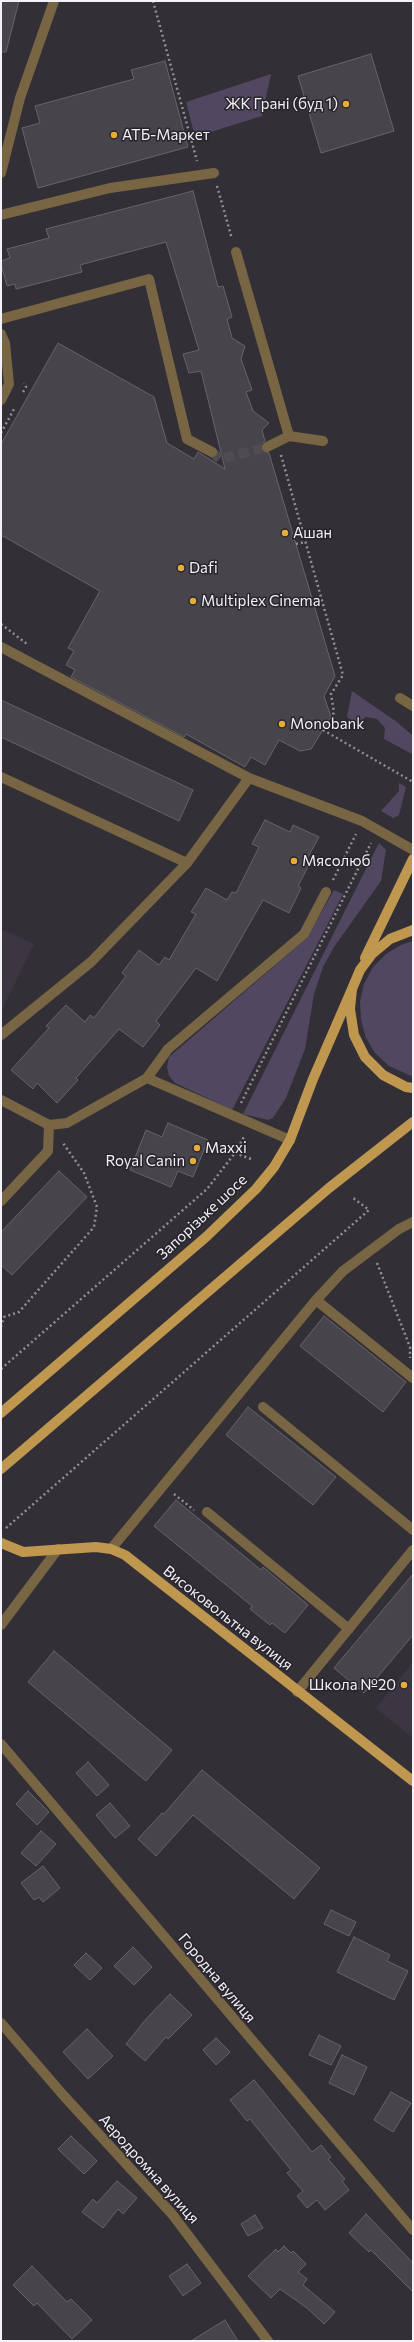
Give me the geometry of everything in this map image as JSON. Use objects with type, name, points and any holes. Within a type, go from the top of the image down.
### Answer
[{"type":"main road","points":[[360,970],[413,859]]},
{"type":"main road","points":[[360,970],[372,954],[390,939],[413,930]]},
{"type":"main road","name":"Запорізьке шосе","points":[[1,1413],[211,1232],[261,1184],[274,1168],[290,1140],[313,1079],[360,970]]},
{"type":"main road","points":[[352,989],[350,1009],[354,1035],[365,1057],[383,1076],[406,1087],[413,1088]]},
{"type":"main road","points":[[1,1469],[329,1188],[413,1122]]},
{"type":"main road","name":"Високовольтна вулиця","points":[[1,1543],[23,1552],[96,1547],[111,1549],[125,1555],[297,1692],[413,1781]]},
{"type":"street","points":[[1,173],[20,98],[54,1]]},
{"type":"street","points":[[1,215],[110,188],[214,173]]},
{"type":"street","points":[[236,252],[289,436]]},
{"type":"street","points":[[1,318],[149,279],[187,439],[212,452]]},
{"type":"street","points":[[1,334],[5,343],[9,384],[1,400]]},
{"type":"street","points":[[267,447],[278,443],[289,436],[323,441]]},
{"type":"street","points":[[1,647],[249,778],[362,821],[413,850]]},
{"type":"street","points":[[400,698],[413,706]]},
{"type":"street","points":[[1,778],[187,863]]},
{"type":"street","points":[[1,1035],[91,962],[187,863],[249,778]]},
{"type":"street","points":[[1,1100],[49,1125],[67,1123],[147,1078],[168,1049],[304,934],[326,892]]},
{"type":"street","points":[[147,1078],[252,1122],[290,1140]]},
{"type":"street","points":[[1,1201],[48,1151],[49,1125]]},
{"type":"street","points":[[111,1549],[316,1300],[343,1272],[399,1229],[413,1222]]},
{"type":"street","points":[[316,1300],[412,1377]]},
{"type":"street","points":[[263,1406],[413,1530]]},
{"type":"street","points":[[207,1512],[349,1629]]},
{"type":"street","points":[[1,1624],[58,1549]]},
{"type":"street","points":[[297,1692],[413,1550]]},
{"type":"street","name":"Городна вулиця","points":[[1,1744],[413,2230]]},
{"type":"street","name":"Аеродромна вулиця","points":[[1,2023],[64,2096],[172,2214],[268,2341]]},
{"type":"path","points":[[153,1],[193,145]]},
{"type":"path","points":[[214,173],[236,252]]},
{"type":"path","points":[[278,443],[343,675],[332,694],[334,712],[327,731]]},
{"type":"path","points":[[296,544],[305,542]]},
{"type":"path","points":[[323,730],[413,782]]},
{"type":"path","points":[[326,892],[362,821]]},
{"type":"path","points":[[235,1115],[377,829]]},
{"type":"path","points":[[1,1369],[207,1189],[234,1154],[252,1122]]},
{"type":"path","points":[[1,1327],[4,1317],[19,1312],[94,1227],[96,1207],[84,1173],[49,1125]]},
{"type":"path","points":[[234,1154],[251,1159]]},
{"type":"path","points":[[6,1528],[369,1210],[352,1198]]},
{"type":"path","points":[[372,1250],[410,1348],[412,1377]]},
{"type":"path","points":[[164,1486],[199,1514],[207,1512]]},
{"type":"shaded area","points":[[271,74],[262,116],[195,137],[186,102]]},
{"type":"shaded area","points":[[352,691],[397,722],[412,735],[412,754],[384,739],[385,728],[377,719],[366,717],[356,724],[347,717]]},
{"type":"shaded area","points":[[399,783],[406,787],[399,815],[393,818],[381,811],[399,791]]},
{"type":"shaded area","points":[[379,843],[386,850],[381,881],[334,947],[323,967],[314,994],[305,1049],[286,1098],[273,1118],[268,1120],[243,1114]]},
{"type":"shaded area","points":[[334,890],[343,894],[232,1110],[175,1083],[169,1076],[167,1067],[169,1057],[307,938]]},
{"type":"shaded area","points":[[1,929],[34,944],[1,1012]]},
{"type":"shaded area","points":[[413,941],[413,1077],[389,1066],[375,1053],[366,1038],[361,1020],[360,1001],[364,984],[373,967],[386,954],[401,945]]},
{"type":"shaded area","name":"Школа №20","points":[[413,1662],[413,1738],[376,1708]]},
{"type":"building","points":[[1,1],[19,1],[6,52],[1,52]]},
{"type":"building","name":"ЖК Грані (буд 1)","points":[[371,54],[394,131],[321,153],[298,76]]},
{"type":"building","name":"АТБ-Маркет","points":[[165,61],[188,147],[38,188],[22,128],[40,123],[35,106],[134,79],[131,70]]},
{"type":"building","name":"Dafi","points":[[193,191],[218,287],[223,286],[232,317],[227,319],[232,338],[245,346],[241,359],[252,390],[246,392],[253,411],[269,423],[262,430],[265,441],[261,444],[261,450],[269,453],[335,676],[324,696],[331,717],[311,749],[300,751],[279,740],[265,765],[251,757],[245,767],[186,734],[184,737],[71,677],[75,670],[66,665],[74,651],[68,648],[100,591],[1,535],[1,444],[58,343],[154,397],[167,443],[194,459],[198,452],[225,469],[201,371],[189,373],[183,354],[199,350],[166,242],[80,265],[82,272],[16,289],[15,284],[7,286],[1,264],[1,261],[10,258],[7,249],[49,238],[46,229]]},
{"type":"building","points":[[1,700],[193,790],[179,821],[1,737]]},
{"type":"building","points":[[265,820],[290,832],[293,825],[319,837],[307,859],[311,861],[298,886],[301,888],[289,913],[263,900],[217,981],[196,968],[156,1021],[160,1025],[143,1047],[119,1029],[76,1078],[78,1080],[57,1103],[37,1083],[33,1089],[11,1070],[49,1028],[46,1026],[66,1005],[85,1022],[90,1015],[94,1018],[126,976],[122,973],[139,950],[159,965],[165,957],[169,960],[196,914],[191,912],[206,888],[227,900],[232,892],[236,893],[259,847],[252,844]]},
{"type":"building","points":[[168,1123],[208,1140],[193,1177],[178,1171],[171,1187],[130,1170],[146,1130],[162,1137]]},
{"type":"building","points":[[59,1171],[87,1197],[12,1275],[1,1265],[1,1232]]},
{"type":"building","points":[[324,1316],[406,1382],[383,1412],[300,1346]]},
{"type":"building","points":[[248,1407],[336,1477],[313,1505],[226,1435]]},
{"type":"building","points":[[176,1500],[261,1570],[263,1567],[308,1605],[285,1633],[272,1623],[270,1625],[250,1609],[252,1606],[154,1526]]},
{"type":"building","points":[[413,1574],[413,1635],[364,1693],[334,1668]]},
{"type":"building","points":[[54,1651],[172,1750],[146,1781],[28,1682]]},
{"type":"building","points":[[88,1762],[109,1785],[97,1796],[76,1773]]},
{"type":"building","points":[[202,1770],[320,1868],[294,1899],[193,1815],[156,1856],[138,1839],[162,1813],[164,1814]]},
{"type":"building","points":[[28,1791],[49,1812],[37,1825],[16,1804]]},
{"type":"building","points":[[110,1803],[130,1826],[115,1838],[96,1815]]},
{"type":"building","points":[[41,1831],[56,1844],[36,1866],[21,1853]]},
{"type":"building","points":[[43,1866],[60,1888],[43,1902],[39,1897],[34,1900],[21,1883]]},
{"type":"building","points":[[331,1910],[356,1922],[349,1936],[324,1924]]},
{"type":"building","points":[[354,1937],[390,1955],[387,1961],[408,1971],[394,2000],[337,1972]]},
{"type":"building","points":[[133,1947],[152,1967],[134,1985],[114,1966]]},
{"type":"building","points":[[86,1953],[102,1968],[90,1980],[74,1965]]},
{"type":"building","points":[[170,1994],[192,2015],[168,2039],[166,2037],[145,2061],[126,2044],[147,2018]]},
{"type":"building","points":[[87,2029],[113,2056],[88,2079],[63,2052]]},
{"type":"building","points":[[319,2035],[341,2046],[331,2065],[309,2055]]},
{"type":"building","points":[[216,2038],[230,2052],[216,2065],[203,2050]]},
{"type":"building","points":[[342,2055],[367,2067],[354,2095],[329,2083]]},
{"type":"building","points":[[254,2080],[312,2152],[321,2145],[331,2157],[328,2159],[345,2179],[342,2181],[349,2190],[325,2210],[317,2200],[307,2208],[297,2196],[303,2191],[287,2173],[291,2170],[250,2119],[247,2121],[230,2100]]},
{"type":"building","points":[[391,2092],[411,2103],[393,2132],[374,2120]]},
{"type":"building","points":[[71,2136],[97,2161],[84,2174],[58,2149]]},
{"type":"building","points":[[117,2181],[137,2198],[123,2214],[118,2209],[103,2228],[82,2212],[93,2199],[97,2203]]},
{"type":"building","points":[[366,2214],[413,2263],[413,2292],[371,2250],[369,2252],[349,2233]]},
{"type":"building","points":[[255,2215],[263,2228],[248,2236],[241,2224]]},
{"type":"building","points":[[284,2246],[291,2253],[293,2251],[306,2264],[298,2272],[307,2279],[303,2285],[335,2312],[324,2324],[307,2308],[280,2289],[271,2298],[248,2276],[276,2249],[278,2252]]},
{"type":"building","points":[[187,2264],[201,2283],[183,2296],[169,2276]]},
{"type":"building","points":[[32,2266],[67,2302],[71,2299],[92,2320],[72,2339],[37,2303],[34,2306],[13,2285]]},
{"type":"building","points":[[225,2320],[238,2341],[191,2341]]},
{"type":"tunnel","points":[[212,452],[220,459],[267,447]]},
{"type":"place","name":"ЖК Грані (буд 1)","points":[[346,104]]},
{"type":"place","name":"АТБ-Маркет","points":[[114,135]]},
{"type":"place","name":"Ашан","points":[[285,533]]},
{"type":"place","name":"Dafi","points":[[181,568]]},
{"type":"place","name":"Multiplex Cinema","points":[[193,601]]},
{"type":"place","name":"Monobank","points":[[282,724]]},
{"type":"place","name":"Мясолюб","points":[[294,861]]},
{"type":"place","name":"Maxxi","points":[[197,1148]]},
{"type":"place","name":"Royal Canin","points":[[193,1161]]},
{"type":"place","name":"Школа №20","points":[[404,1685]]}]
